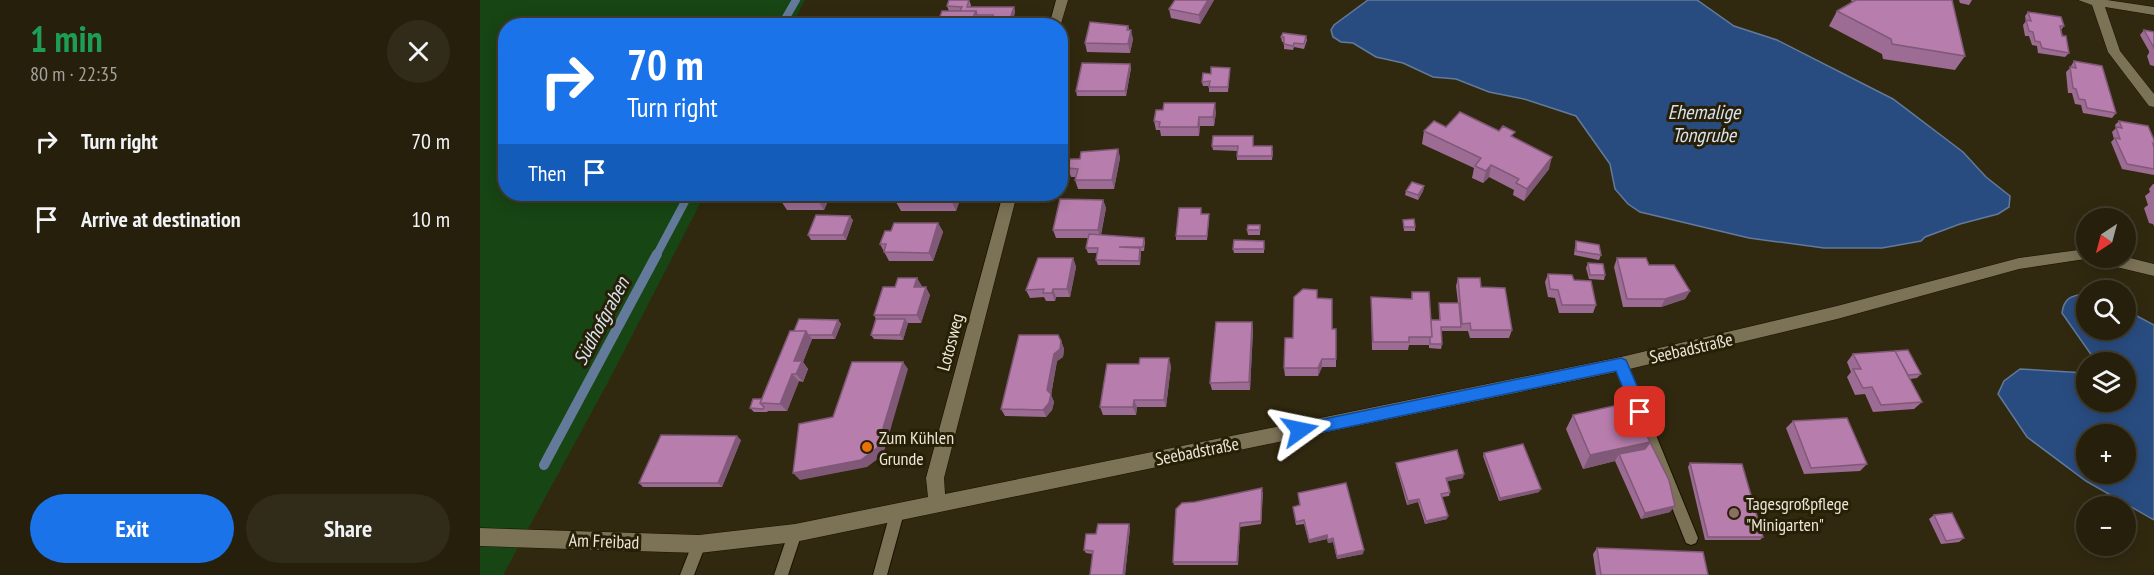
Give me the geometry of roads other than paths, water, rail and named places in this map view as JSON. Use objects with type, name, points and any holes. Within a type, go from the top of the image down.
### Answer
[{"type":"street","points":[[1057,18],[1062,0]]},
{"type":"street","points":[[2091,1],[2154,11]]},
{"type":"street","points":[[2091,1],[2114,52],[2154,103]]},
{"type":"street","name":"Lotosweg","points":[[938,502],[935,478],[1008,201]]},
{"type":"street","name":"Seebadstraße","points":[[728,543],[795,533],[897,513],[938,502],[1621,364],[1775,328],[2007,268],[2076,256]]},
{"type":"street","points":[[2136,266],[2154,270]]},
{"type":"street","name":"Am Freibad","points":[[480,537],[728,543]]},
{"type":"lane","points":[[1621,364],[1690,538]]},
{"type":"lane","points":[[880,575],[897,513]]},
{"type":"lane","points":[[781,575],[795,533]]},
{"type":"lane","points":[[687,575],[699,544]]},
{"type":"water","name":"Ehemalige Tongrube","points":[[1368,0],[1697,0],[1734,26],[1777,40],[1893,99],[1963,152],[1986,177],[2010,196],[2009,207],[1998,214],[1960,224],[1925,237],[1921,241],[1882,248],[1824,248],[1749,238],[1640,212],[1628,204],[1615,189],[1610,164],[1576,116],[1524,99],[1489,92],[1456,79],[1433,77],[1403,63],[1376,57],[1353,43],[1341,42],[1333,37],[1331,30],[1334,25]]},
{"type":"water","points":[[2076,295],[2076,333],[2062,313],[2067,300]]},
{"type":"water","points":[[2136,315],[2154,325],[2154,520],[2136,510],[2136,496],[2112,496],[2091,484],[2136,484],[2136,424],[2076,424],[2076,474],[2027,437],[1998,394],[2004,381],[2020,369],[2076,372],[2076,412],[2136,412],[2136,352],[2089,352],[2081,340],[2136,340]]},
{"type":"waterway","name":"Südhofgraben","points":[[786,18],[796,0]]},
{"type":"waterway","name":"Südhofgraben","points":[[656,256],[685,201]]},
{"type":"waterway","name":"Südhofgraben","points":[[544,465],[657,254]]},
{"type":"place","name":"Zum Kühlen Grunde","points":[[867,447]]},
{"type":"place","name":"Tagesgroßpflege \"Minigarten\"","points":[[1734,513]]}]
